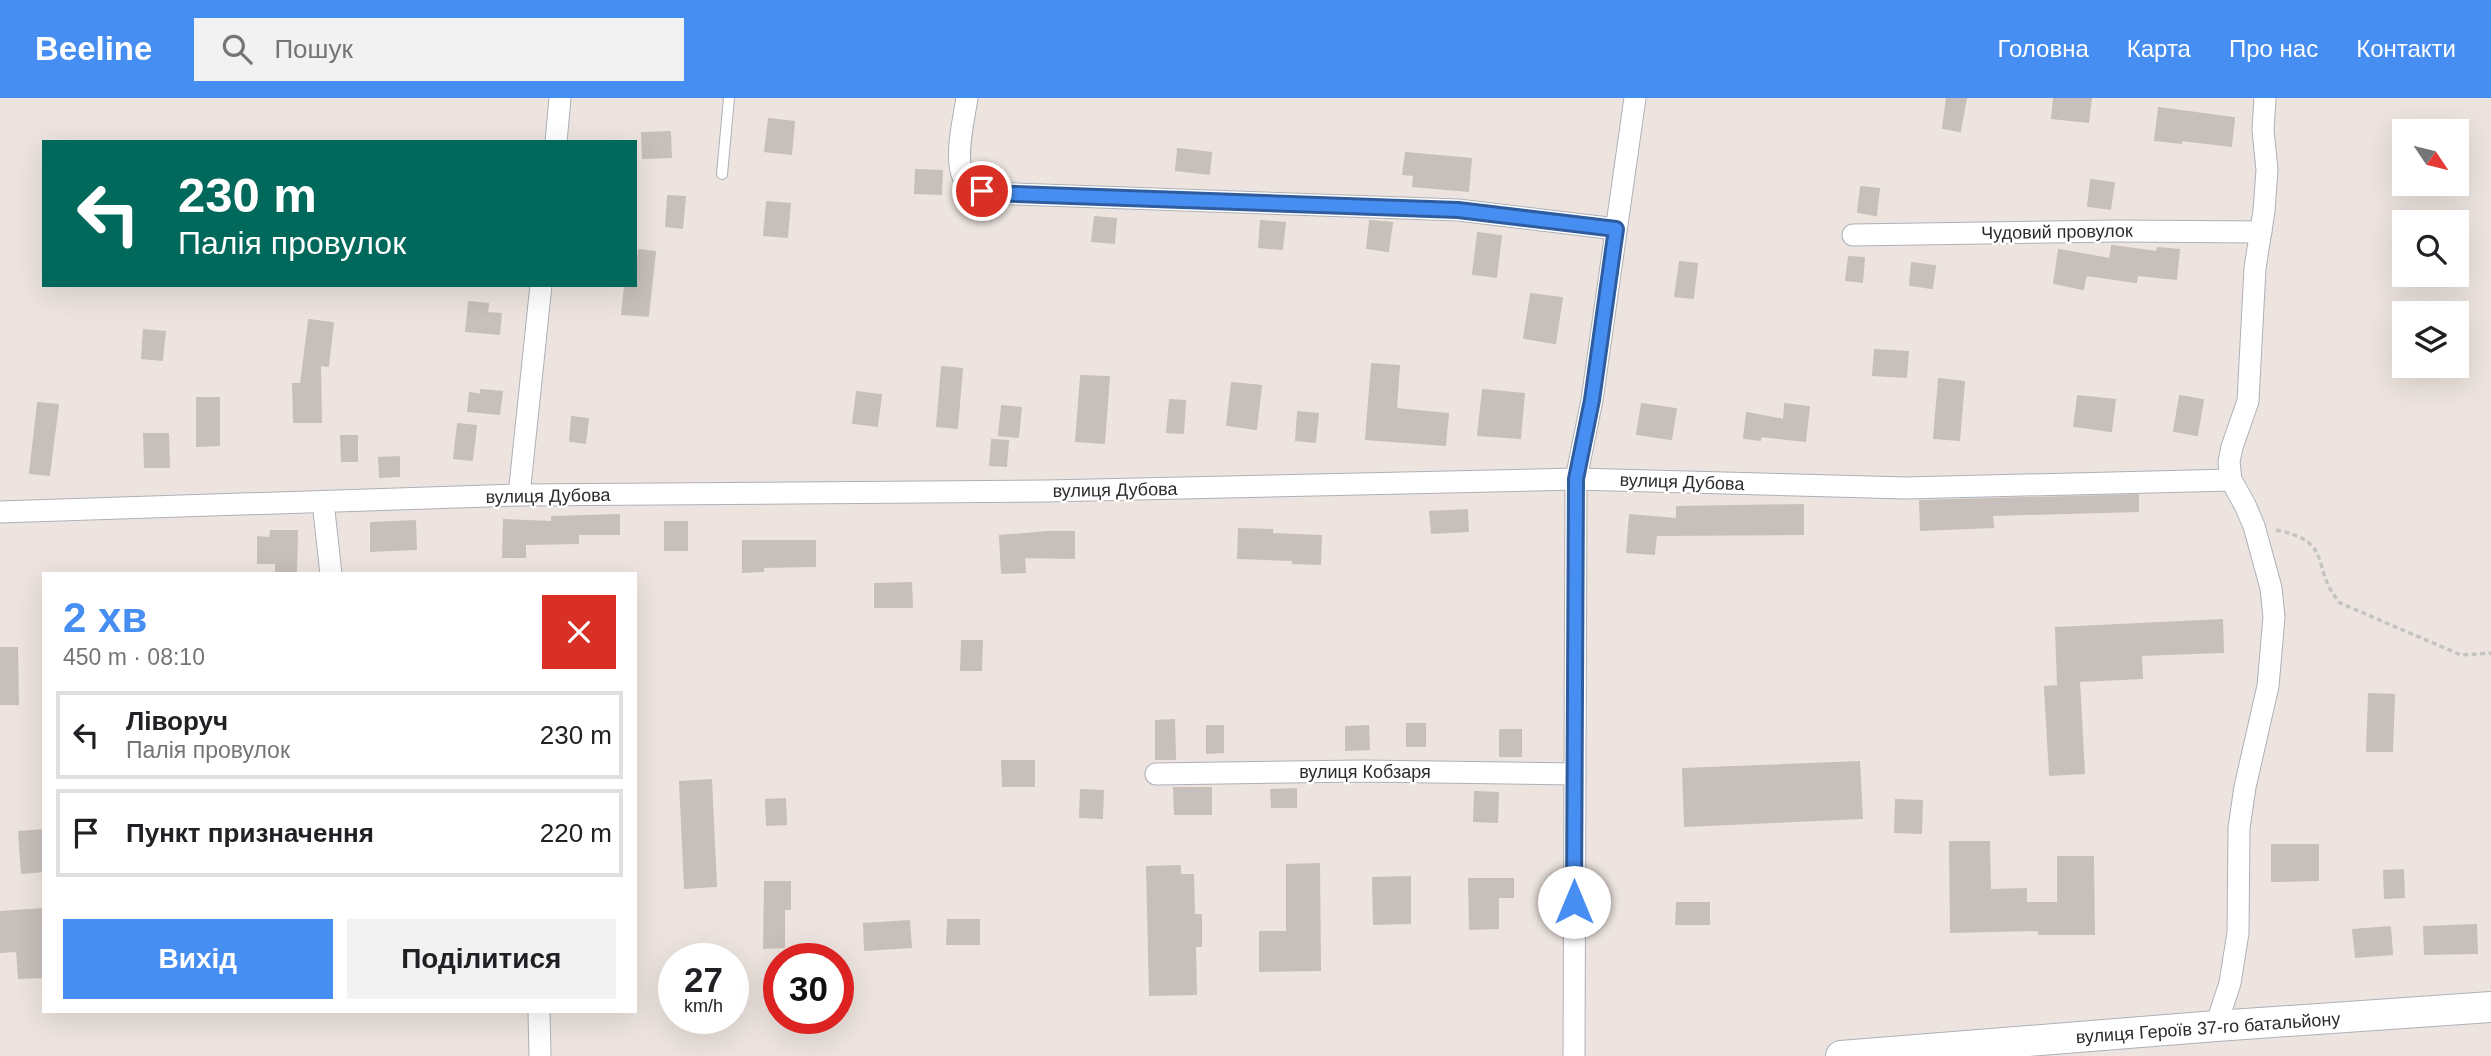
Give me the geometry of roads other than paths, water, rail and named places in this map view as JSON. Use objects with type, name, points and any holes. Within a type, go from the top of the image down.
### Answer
[{"type":"street","points":[[556,140],[560,98]]},
{"type":"street","points":[[967,98],[960,156],[961,173],[972,187],[988,193],[1458,210],[1616,229]]},
{"type":"street","points":[[1574,1056],[1576,479],[1592,400],[1635,98]]},
{"type":"street","points":[[2216,1026],[2230,983],[2238,933],[2239,828],[2245,787],[2268,686],[2274,617],[2271,587],[2254,526],[2231,480],[2229,462],[2248,401],[2255,268],[2267,170],[2263,130],[2265,98]]},
{"type":"street","name":"Чудовий провулок","points":[[1853,235],[2260,232]]},
{"type":"street","points":[[519,495],[541,287]]},
{"type":"street","name":"вулиця Дубова","points":[[0,512],[519,495],[1047,491],[1576,479],[1906,488],[2231,480]]},
{"type":"street","points":[[323,502],[331,572]]},
{"type":"street","name":"вулиця Кобзаря","points":[[1156,774],[1362,771],[1575,774]]},
{"type":"street","name":"вулиця Героїв 37-го батальйону","points":[[1841,1056],[2491,1007]]},
{"type":"street","points":[[538,1013],[540,1056]]},
{"type":"lane","points":[[722,174],[729,98]]}]
